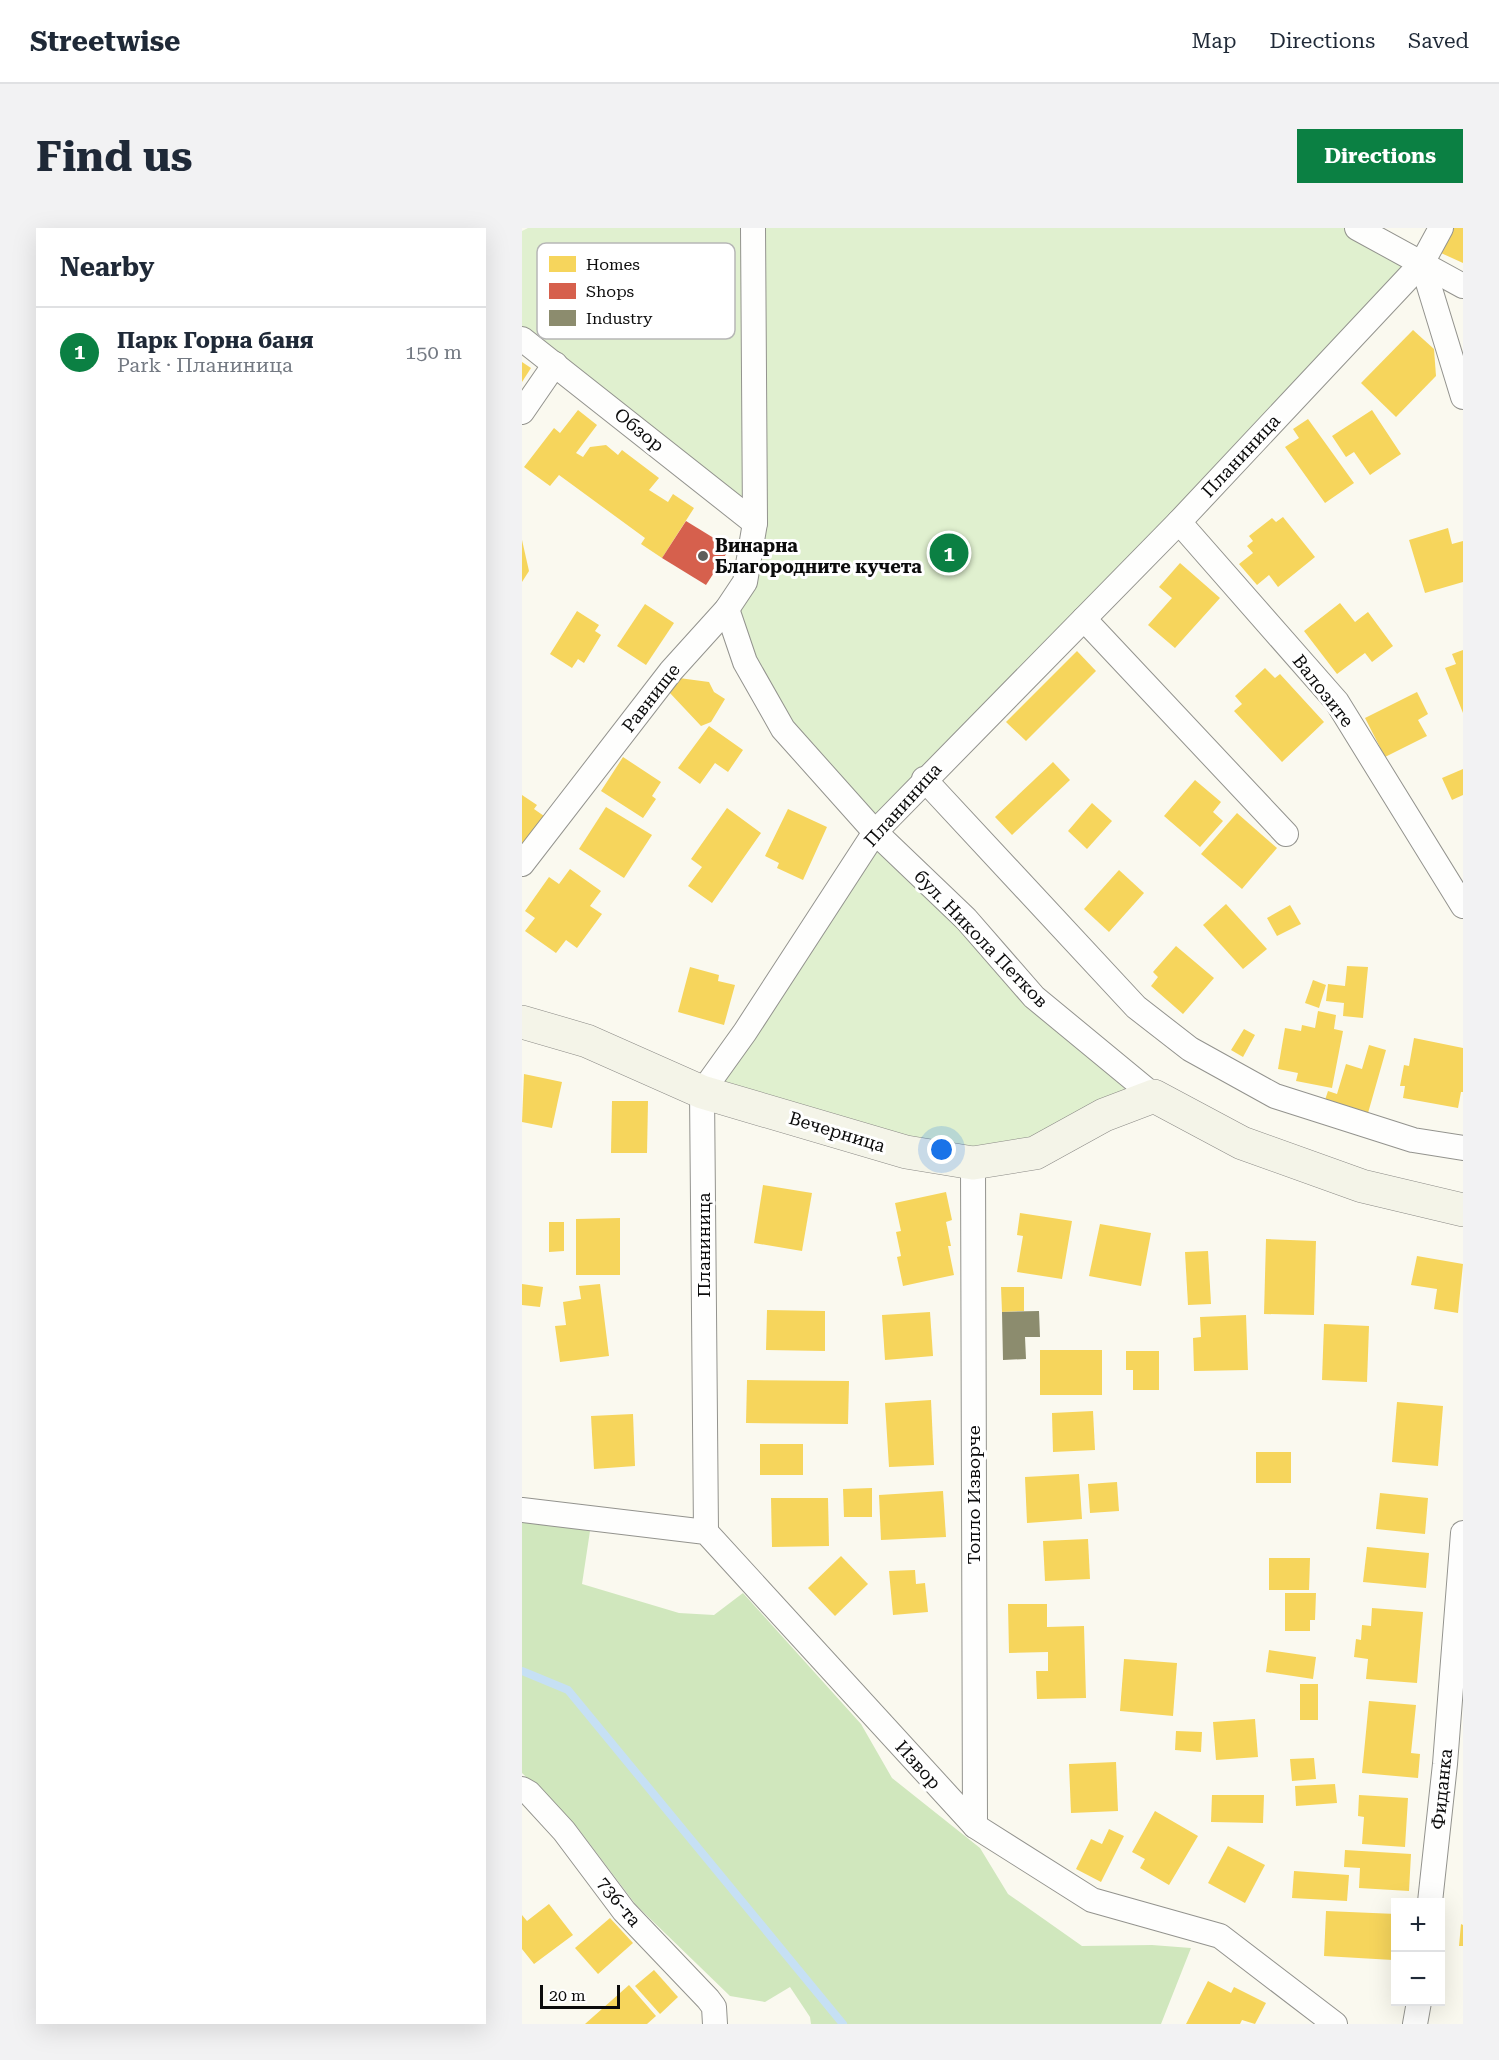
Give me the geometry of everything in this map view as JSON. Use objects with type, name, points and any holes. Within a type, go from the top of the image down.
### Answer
[{"type":"street","name":"Равнище","points":[[522,864],[671,671],[727,609],[745,582],[755,524],[753,228]]},
{"type":"street","points":[[1357,228],[1463,286]]},
{"type":"street","name":"Планиница","points":[[706,1532],[702,1092],[745,1032],[875,832],[924,779],[1179,522],[1422,263],[1441,228]]},
{"type":"street","points":[[1422,263],[1463,397]]},
{"type":"street","name":"Обзор","points":[[522,339],[755,524]]},
{"type":"street","points":[[522,412],[555,364]]},
{"type":"street","name":"Валозите","points":[[1179,522],[1337,702],[1463,906]]},
{"type":"street","name":"бул. Никола Петков","points":[[727,609],[745,662],[783,729],[875,832],[966,919],[1034,997],[1154,1096],[1242,1143],[1362,1186],[1463,1210]]},
{"type":"street","points":[[1084,619],[1286,834]]},
{"type":"street","points":[[924,779],[1136,1007],[1190,1049],[1275,1096],[1413,1140],[1463,1148]]},
{"type":"street","name":"Вечерница","points":[[522,1022],[587,1041],[702,1092],[906,1152],[973,1163],[1035,1153],[1104,1115],[1154,1096]]},
{"type":"street","name":"Топло Изворче","points":[[973,1163],[975,1827]]},
{"type":"street","points":[[522,1510],[706,1532]]},
{"type":"street","name":"Извор","points":[[706,1532],[975,1827],[1092,1900],[1220,1936],[1335,2024]]},
{"type":"street","name":"Фиданка","points":[[1430,1898],[1445,1764],[1463,1533]]},
{"type":"street","name":"736-та","points":[[522,1789],[529,1793],[564,1831],[624,1911],[708,1999],[715,2019]]},
{"type":"street","points":[[1415,2024],[1418,2006]]},
{"type":"green space","points":[[528,228],[1357,228],[1422,263],[875,831],[1154,1096],[973,1163],[702,1092],[875,832],[783,729],[727,609],[754,523],[522,339],[522,231]]},
{"type":"green space","points":[[522,1520],[590,1531],[582,1584],[679,1613],[714,1615],[743,1593],[861,1724],[892,1778],[980,1848],[1008,1894],[1082,1946],[1152,1945],[1191,1948],[1161,2024],[811,2024],[810,2017],[790,1987],[765,2002],[730,1996],[636,1905],[577,1827],[522,1773]]},
{"type":"building: Homes","points":[[1454,228],[1463,228],[1463,263],[1441,253]]},
{"type":"building: Homes","points":[[1413,330],[1434,349],[1436,376],[1396,417],[1361,383]]},
{"type":"building: Homes","points":[[522,362],[531,368],[522,382]]},
{"type":"building: Homes","points":[[578,410],[597,425],[576,453],[583,457],[590,447],[606,445],[618,455],[622,450],[659,478],[649,490],[668,502],[673,494],[694,508],[662,558],[641,544],[645,538],[559,475],[550,486],[524,467],[554,428],[560,433]]},
{"type":"building: Homes","points":[[1372,410],[1401,454],[1370,475],[1354,452],[1346,457],[1332,436]]},
{"type":"building: Homes","points":[[1308,419],[1354,483],[1325,503],[1285,447],[1299,438],[1293,429]]},
{"type":"building: Homes","points":[[1283,517],[1315,557],[1278,587],[1269,575],[1257,585],[1239,564],[1253,553],[1247,546],[1253,541],[1249,536],[1272,518],[1276,522]]},
{"type":"building: Homes","points":[[1448,528],[1452,544],[1463,541],[1463,582],[1425,593],[1409,540]]},
{"type":"building: Homes","points":[[522,540],[529,571],[522,582]]},
{"type":"building: Homes","points":[[1180,563],[1220,598],[1175,648],[1148,625],[1172,598],[1159,587]]},
{"type":"building: Homes","points":[[1340,603],[1355,622],[1368,612],[1393,646],[1372,662],[1365,653],[1337,674],[1304,631]]},
{"type":"building: Homes","points":[[645,604],[674,623],[646,665],[617,646]]},
{"type":"building: Homes","points":[[577,611],[599,625],[595,631],[601,635],[584,663],[578,659],[572,668],[550,654]]},
{"type":"building: Homes","points":[[1463,650],[1463,713],[1445,668],[1456,664],[1452,654]]},
{"type":"building: Homes","points":[[1077,651],[1096,671],[1026,741],[1006,722]]},
{"type":"building: Homes","points":[[1265,668],[1275,678],[1280,674],[1324,722],[1282,762],[1234,711],[1242,704],[1235,696]]},
{"type":"building: Homes","points":[[679,678],[709,682],[714,692],[725,699],[711,722],[701,726],[669,692]]},
{"type":"building: Homes","points":[[1417,692],[1428,714],[1418,720],[1427,736],[1385,757],[1365,718]]},
{"type":"building: Homes","points":[[709,726],[743,750],[728,772],[715,763],[700,784],[678,768]]},
{"type":"building: Homes","points":[[623,757],[661,782],[652,796],[656,799],[643,818],[601,791]]},
{"type":"building: Homes","points":[[1053,762],[1070,780],[1012,835],[995,817]]},
{"type":"building: Homes","points":[[1463,769],[1463,795],[1452,800],[1442,778]]},
{"type":"building: Homes","points":[[1195,780],[1221,802],[1213,812],[1223,821],[1200,847],[1164,816]]},
{"type":"building: Homes","points":[[522,795],[537,805],[534,809],[544,816],[522,847]]},
{"type":"building: Homes","points":[[1092,803],[1112,821],[1087,849],[1068,831]]},
{"type":"building: Homes","points":[[606,807],[652,835],[624,878],[579,849]]},
{"type":"building: Homes","points":[[727,808],[761,833],[712,903],[688,886],[702,867],[691,859]]},
{"type":"building: Homes","points":[[788,809],[827,827],[803,880],[777,868],[779,863],[765,856]]},
{"type":"building: Homes","points":[[1237,813],[1277,848],[1242,889],[1201,854]]},
{"type":"building: Homes","points":[[570,869],[601,891],[590,906],[602,914],[577,948],[566,940],[556,953],[525,931],[535,918],[525,911],[549,877],[559,884]]},
{"type":"building: Homes","points":[[1119,870],[1144,893],[1109,932],[1084,909]]},
{"type":"building: Homes","points":[[1226,904],[1267,949],[1243,969],[1203,925]]},
{"type":"building: Homes","points":[[1290,905],[1301,924],[1277,936],[1267,918]]},
{"type":"building: Homes","points":[[1176,946],[1214,978],[1183,1014],[1151,986],[1158,977],[1153,972]]},
{"type":"building: Homes","points":[[1347,966],[1368,967],[1363,1018],[1343,1016],[1344,1003],[1326,1001],[1328,984],[1345,986]]},
{"type":"building: Homes","points":[[690,967],[719,975],[718,981],[735,985],[724,1025],[678,1012]]},
{"type":"building: Homes","points":[[1313,980],[1326,985],[1319,1008],[1305,1003]]},
{"type":"building: Homes","points":[[1318,1011],[1336,1015],[1334,1029],[1343,1031],[1332,1088],[1296,1081],[1298,1073],[1278,1069],[1285,1028],[1301,1031],[1302,1025],[1315,1028]]},
{"type":"building: Homes","points":[[1244,1029],[1255,1035],[1243,1057],[1231,1050]]},
{"type":"building: Homes","points":[[1414,1038],[1463,1048],[1463,1092],[1461,1092],[1458,1108],[1403,1098],[1405,1086],[1400,1086],[1404,1065],[1409,1066]]},
{"type":"building: Homes","points":[[1369,1045],[1386,1050],[1368,1113],[1325,1100],[1328,1091],[1337,1094],[1346,1064],[1362,1069]]},
{"type":"building: Homes","points":[[524,1074],[562,1082],[552,1128],[522,1122]]},
{"type":"building: Homes","points":[[612,1101],[648,1101],[647,1153],[611,1153]]},
{"type":"building: Homes","points":[[763,1185],[812,1193],[802,1251],[754,1243]]},
{"type":"building: Homes","points":[[946,1192],[952,1220],[946,1222],[954,1275],[903,1286],[897,1257],[901,1256],[896,1232],[901,1231],[895,1203]]},
{"type":"building: Homes","points":[[1020,1213],[1072,1221],[1062,1279],[1017,1272],[1023,1236],[1017,1235]]},
{"type":"building: Homes","points":[[620,1218],[620,1275],[576,1275],[576,1219]]},
{"type":"building: Homes","points":[[549,1222],[564,1222],[564,1251],[549,1252]]},
{"type":"building: Homes","points":[[1100,1224],[1151,1233],[1141,1286],[1089,1276]]},
{"type":"building: Homes","points":[[1266,1239],[1316,1241],[1314,1315],[1264,1314]]},
{"type":"building: Homes","points":[[1208,1251],[1211,1304],[1188,1305],[1185,1252]]},
{"type":"building: Homes","points":[[1417,1256],[1463,1264],[1458,1313],[1434,1309],[1437,1289],[1411,1285]]},
{"type":"building: Homes","points":[[522,1284],[543,1287],[540,1307],[522,1305]]},
{"type":"building: Homes","points":[[600,1284],[609,1356],[560,1362],[555,1326],[566,1325],[563,1302],[581,1299],[579,1286]]},
{"type":"building: Homes","points":[[1001,1287],[1024,1287],[1024,1311],[1002,1312]]},
{"type":"building: Homes","points":[[767,1310],[825,1311],[825,1351],[766,1350]]},
{"type":"building: Homes","points":[[930,1312],[933,1356],[885,1360],[882,1315]]},
{"type":"building: Homes","points":[[1246,1315],[1248,1370],[1194,1371],[1193,1338],[1201,1337],[1200,1317]]},
{"type":"building: Homes","points":[[1324,1324],[1369,1326],[1367,1382],[1322,1380]]},
{"type":"building: Homes","points":[[1040,1350],[1102,1350],[1102,1395],[1040,1395]]},
{"type":"building: Homes","points":[[1126,1351],[1159,1351],[1159,1390],[1133,1390],[1133,1370],[1126,1370]]},
{"type":"building: Homes","points":[[747,1380],[849,1381],[848,1424],[746,1423]]},
{"type":"building: Homes","points":[[931,1400],[934,1465],[889,1467],[885,1403]]},
{"type":"building: Homes","points":[[1397,1402],[1443,1406],[1438,1466],[1392,1462]]},
{"type":"building: Homes","points":[[1093,1411],[1095,1450],[1053,1452],[1052,1413]]},
{"type":"building: Homes","points":[[633,1414],[635,1466],[594,1469],[591,1416]]},
{"type":"building: Homes","points":[[760,1444],[803,1444],[803,1475],[760,1475]]},
{"type":"building: Homes","points":[[1256,1452],[1291,1452],[1291,1483],[1256,1483]]},
{"type":"building: Homes","points":[[1079,1474],[1082,1519],[1027,1523],[1025,1477]]},
{"type":"building: Homes","points":[[1117,1482],[1119,1511],[1090,1513],[1088,1484]]},
{"type":"building: Homes","points":[[872,1488],[872,1517],[844,1517],[843,1489]]},
{"type":"building: Homes","points":[[943,1491],[946,1537],[881,1540],[879,1495]]},
{"type":"building: Homes","points":[[1380,1493],[1428,1498],[1425,1534],[1376,1529]]},
{"type":"building: Homes","points":[[771,1498],[828,1498],[829,1546],[772,1547]]},
{"type":"building: Homes","points":[[1088,1539],[1090,1579],[1045,1581],[1043,1541]]},
{"type":"building: Homes","points":[[1367,1547],[1429,1553],[1426,1588],[1363,1582]]},
{"type":"building: Homes","points":[[841,1556],[868,1584],[835,1616],[808,1588]]},
{"type":"building: Homes","points":[[1269,1558],[1310,1558],[1309,1590],[1269,1590]]},
{"type":"building: Homes","points":[[915,1570],[916,1584],[925,1583],[928,1612],[893,1615],[889,1571]]},
{"type":"building: Homes","points":[[1285,1593],[1316,1593],[1315,1620],[1310,1620],[1310,1631],[1285,1631]]},
{"type":"building: Homes","points":[[1008,1604],[1047,1604],[1047,1627],[1084,1626],[1086,1698],[1037,1699],[1036,1671],[1048,1671],[1048,1652],[1009,1653]]},
{"type":"building: Homes","points":[[1372,1608],[1423,1612],[1417,1683],[1366,1679],[1368,1659],[1354,1657],[1356,1639],[1361,1640],[1362,1625],[1371,1626]]},
{"type":"building: Homes","points":[[1269,1650],[1316,1657],[1313,1679],[1266,1672]]},
{"type":"building: Homes","points":[[1124,1659],[1177,1663],[1173,1716],[1120,1711]]},
{"type":"building: Homes","points":[[1300,1684],[1318,1684],[1318,1720],[1300,1720]]},
{"type":"building: Homes","points":[[1369,1701],[1416,1705],[1411,1753],[1420,1754],[1418,1778],[1362,1773]]},
{"type":"building: Homes","points":[[1255,1719],[1258,1757],[1216,1760],[1213,1722]]},
{"type":"building: Homes","points":[[1176,1731],[1202,1732],[1201,1752],[1175,1750]]},
{"type":"building: Homes","points":[[1314,1758],[1316,1779],[1292,1781],[1290,1759]]},
{"type":"building: Homes","points":[[1116,1762],[1118,1811],[1071,1813],[1069,1764]]},
{"type":"building: Homes","points":[[1335,1784],[1337,1803],[1296,1806],[1295,1786]]},
{"type":"building: Homes","points":[[1212,1795],[1264,1795],[1263,1823],[1211,1822]]},
{"type":"building: Homes","points":[[1359,1795],[1408,1798],[1405,1847],[1362,1844],[1364,1817],[1358,1816]]},
{"type":"building: Homes","points":[[1155,1811],[1198,1836],[1169,1885],[1140,1868],[1145,1859],[1132,1852]]},
{"type":"building: Homes","points":[[1109,1829],[1124,1836],[1101,1882],[1076,1869],[1091,1839],[1102,1844]]},
{"type":"building: Homes","points":[[1228,1846],[1265,1865],[1245,1903],[1208,1883]]},
{"type":"building: Homes","points":[[1345,1850],[1411,1854],[1409,1891],[1359,1888],[1360,1868],[1344,1867]]},
{"type":"building: Homes","points":[[1294,1871],[1349,1875],[1347,1901],[1292,1898]]},
{"type":"building: Homes","points":[[549,1904],[573,1935],[534,1964],[522,1949],[522,1915],[527,1921]]},
{"type":"building: Homes","points":[[1326,1911],[1391,1914],[1391,1960],[1324,1956]]},
{"type":"building: Homes","points":[[610,1918],[633,1943],[598,1974],[575,1948]]},
{"type":"building: Homes","points":[[1461,1924],[1463,1925],[1463,1946],[1459,1946]]},
{"type":"building: Homes","points":[[654,1970],[678,1997],[660,2014],[635,1986]]},
{"type":"building: Homes","points":[[1208,1981],[1231,1993],[1234,1987],[1266,2003],[1255,2024],[1242,2020],[1240,2024],[1186,2024]]},
{"type":"building: Homes","points":[[629,1985],[656,2016],[647,2024],[585,2024]]},
{"type":"building: Shops","points":[[686,521],[730,548],[706,585],[662,558]]},
{"type":"building: Industry","points":[[1039,1311],[1040,1337],[1025,1337],[1026,1359],[1003,1360],[1002,1312]]},
{"type":"waterway","points":[[522,1671],[568,1690],[843,2024]]},
{"type":"place","name":"Парк Горна баня","points":[[949,553]]},
{"type":"place","name":"Винарна Благородните кучета","points":[[703,556]]}]
